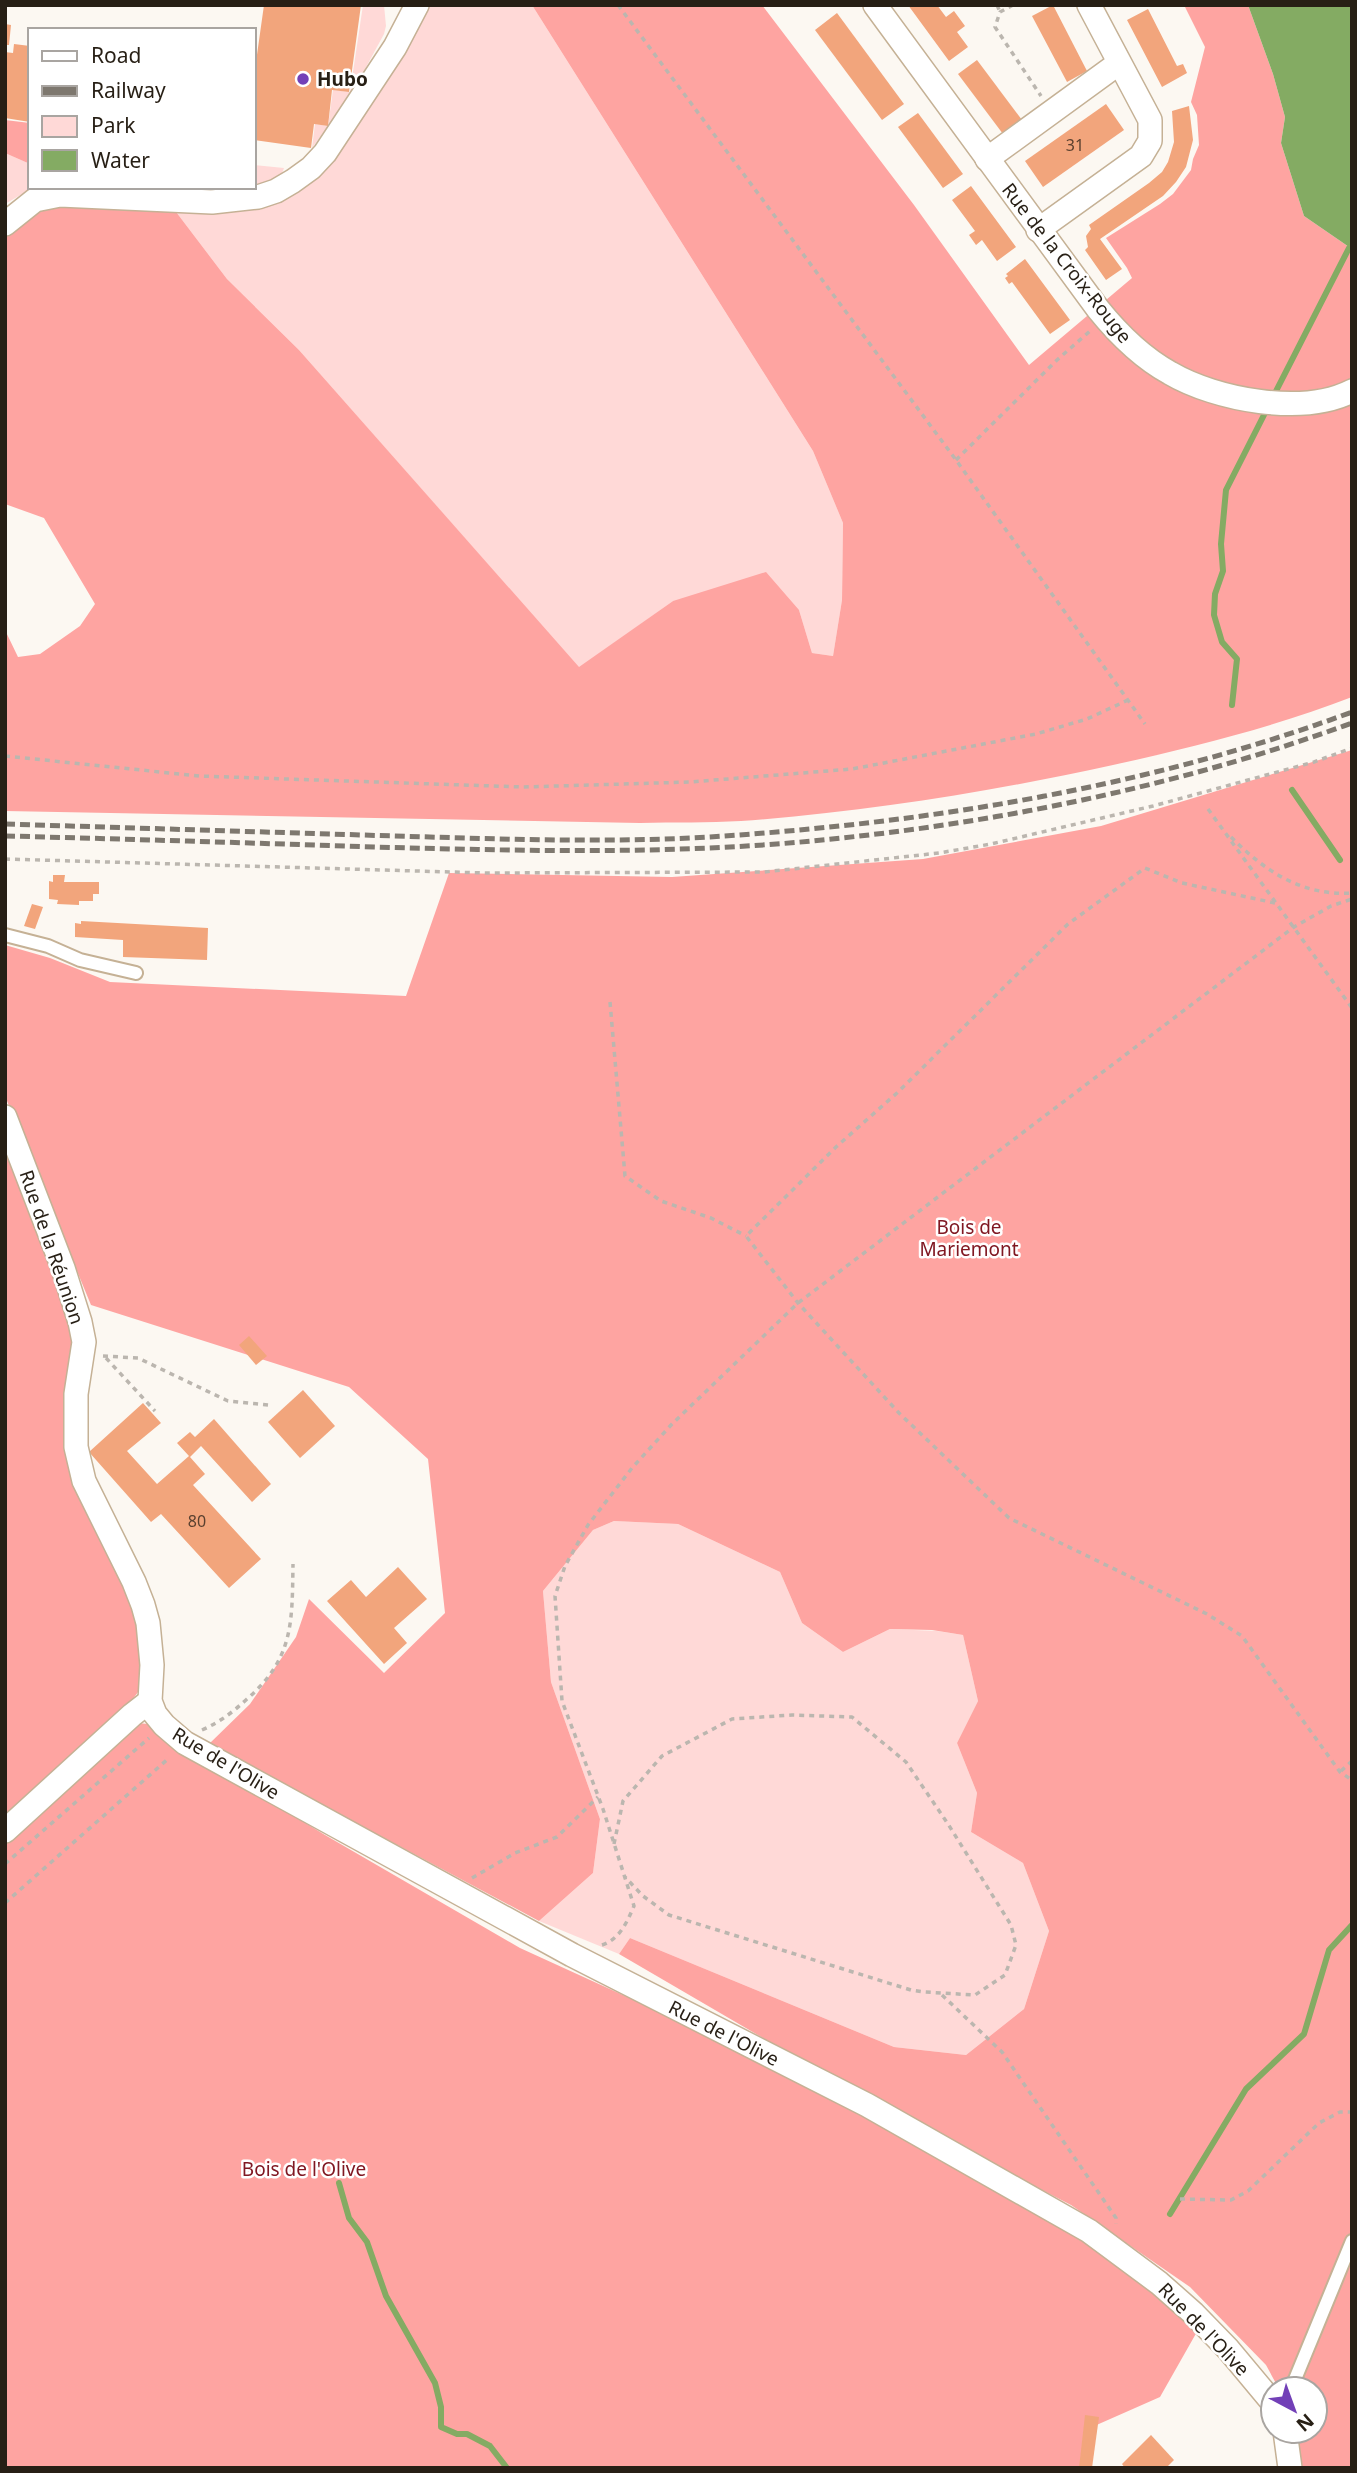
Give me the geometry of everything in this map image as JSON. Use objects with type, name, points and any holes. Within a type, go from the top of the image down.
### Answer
[{"type":"street","points":[[5,225],[35,200],[53,196],[212,202],[258,197],[276,191],[311,168],[326,153],[395,47],[417,5]]},
{"type":"street","name":"Rue de la Croix-Rouge","points":[[874,5],[1038,230],[1105,318],[1132,347],[1171,374],[1196,386],[1270,403],[1319,402],[1352,391]]},
{"type":"street","points":[[1038,230],[1141,156],[1150,141],[1150,120],[1088,5]]},
{"type":"street","points":[[987,159],[1119,63]]},
{"type":"street","name":"Rue de la Réunion","points":[[5,1117],[76,1304],[84,1342],[76,1394],[76,1447],[84,1481],[143,1605],[148,1623],[152,1665],[150,1701]]},
{"type":"street","points":[[5,1831],[150,1701]]},
{"type":"street","name":"Rue de l'Olive","points":[[150,1701],[155,1714],[175,1734],[572,1955],[867,2105],[1089,2231],[1159,2283],[1193,2313],[1259,2386]]},
{"type":"street","points":[[1287,2445],[1290,2468]]},
{"type":"lane","points":[[5,934],[48,946],[80,960],[136,972]]},
{"type":"lane","points":[[1297,2375],[1352,2241]]},
{"type":"path","points":[[618,5],[956,460],[1145,724]]},
{"type":"path","points":[[997,5],[1000,12],[995,27],[1051,113]]},
{"type":"path","points":[[1000,12],[1013,5]]},
{"type":"path","points":[[956,460],[1057,360],[1105,318]]},
{"type":"path","points":[[5,756],[239,777],[523,787],[690,782],[852,769],[970,747],[1036,734],[1087,719],[1128,700]]},
{"type":"path","points":[[5,859],[485,873],[764,872],[939,853],[992,844],[1153,806],[1314,762],[1352,748]]},
{"type":"path","points":[[1208,809],[1352,1008]]},
{"type":"path","points":[[1223,829],[1263,867],[1282,878],[1317,890],[1352,892]]},
{"type":"path","points":[[746,1236],[836,1146],[897,1093],[1068,924],[1146,868],[1182,883],[1275,903]]},
{"type":"path","points":[[572,1955],[609,1943],[625,1928],[634,1906],[598,1797],[562,1701],[555,1596],[565,1566],[588,1525],[632,1468],[672,1424],[799,1303],[1294,927],[1331,906],[1352,899]]},
{"type":"path","points":[[610,1002],[625,1176],[661,1201],[711,1218],[746,1236],[799,1303],[900,1413],[1009,1518],[1207,1614],[1242,1636],[1340,1772],[1352,1780]]},
{"type":"path","points":[[84,1342],[105,1357],[155,1411]]},
{"type":"path","points":[[105,1357],[138,1358],[228,1401],[269,1405]]},
{"type":"path","points":[[5,1864],[175,1734],[200,1731],[227,1717],[255,1692],[277,1667],[286,1645],[292,1615],[293,1564]]},
{"type":"path","points":[[614,1846],[622,1801],[662,1756],[732,1719],[792,1715],[852,1717],[906,1762],[1011,1925],[1016,1945],[1004,1975],[975,1996],[911,1990],[669,1915],[643,1896],[624,1875]]},
{"type":"path","points":[[5,1903],[175,1734]]},
{"type":"path","points":[[1340,1772],[1352,1761]]},
{"type":"path","points":[[453,1890],[515,1853],[557,1837],[598,1797]]},
{"type":"path","points":[[941,1993],[1002,2052],[1080,2165],[1116,2218],[1116,2250]]},
{"type":"path","points":[[1180,2199],[1231,2200],[1248,2191],[1319,2123],[1340,2112],[1352,2112]]},
{"type":"green space","points":[[363,5],[384,5],[384,34],[352,93],[328,126],[333,90],[350,92]]},
{"type":"green space","points":[[417,5],[532,5],[813,451],[843,523],[842,600],[833,656],[812,653],[799,610],[673,601],[579,668],[299,350],[227,279],[167,200],[256,189],[256,187],[293,181]]},
{"type":"green space","points":[[532,5],[762,5],[914,205],[1029,365],[1132,278],[1106,238],[1173,194],[1191,170],[1199,145],[1197,115],[1191,102],[1205,47],[1184,5],[1248,5],[1285,117],[1281,143],[1304,216],[1352,249],[1352,697],[1234,736],[1021,784],[928,800],[729,822],[640,823],[5,811],[5,630],[18,657],[40,654],[80,626],[95,604],[44,518],[5,504],[5,224],[35,200],[167,200],[227,279],[299,350],[579,667],[673,601],[766,572],[799,610],[812,653],[833,656],[842,600],[843,523],[813,451]]},
{"type":"green space","points":[[5,120],[28,123],[28,163],[5,153]]},
{"type":"green space","points":[[315,124],[328,126],[312,148]]},
{"type":"green space","points":[[5,153],[28,163],[28,189],[31,189],[5,204]]},
{"type":"green space","points":[[256,165],[284,168],[281,176],[256,186]]},
{"type":"green space","name":"Bois de Mariemont","points":[[1352,750],[1352,2468],[1301,2468],[1299,2445],[1329,2445],[1329,2375],[1271,2375],[1266,2365],[1190,2287],[1071,2205],[883,2108],[619,1954],[630,1938],[894,2047],[966,2055],[1024,2009],[1049,1931],[1023,1863],[971,1832],[977,1793],[957,1743],[978,1701],[963,1635],[932,1630],[890,1629],[843,1652],[802,1623],[780,1572],[678,1524],[614,1521],[593,1530],[543,1591],[551,1682],[600,1819],[593,1873],[539,1921],[209,1744],[250,1704],[296,1637],[309,1599],[384,1673],[445,1613],[428,1459],[349,1387],[91,1305],[5,1096],[5,945],[50,958],[110,982],[406,996],[449,873],[672,877],[923,859],[1101,826]]},
{"type":"green space","points":[[5,1140],[76,1317],[71,1440],[109,1538],[140,1634],[142,1687],[115,1722],[5,1822]]},
{"type":"green space","points":[[614,1521],[678,1524],[780,1572],[802,1623],[843,1652],[890,1629],[963,1635],[978,1701],[957,1743],[977,1793],[971,1832],[1023,1863],[1049,1931],[1024,2009],[966,2055],[894,2047],[630,1938],[619,1954],[539,1921],[593,1873],[600,1819],[551,1682],[543,1591],[593,1530]]},
{"type":"green space","name":"Bois de l'Olive","points":[[137,1723],[160,1725],[195,1756],[520,1948],[739,2048],[967,2168],[1077,2234],[1170,2304],[1198,2330],[1160,2397],[1092,2427],[1082,2468],[5,2468],[5,1841],[64,1792]]},
{"type":"water","points":[[1248,5],[1352,5],[1352,249],[1304,216],[1281,143],[1285,117]]},
{"type":"building","name":"Hubo","points":[[264,5],[361,5],[349,92],[332,90],[328,126],[314,124],[311,148],[256,140],[256,62]]},
{"type":"building","points":[[908,5],[937,5],[946,17],[954,11],[965,26],[957,32],[968,47],[949,61]]},
{"type":"building","points":[[1053,5],[1087,71],[1067,82],[1032,16]]},
{"type":"building","points":[[1148,9],[1177,66],[1183,64],[1187,73],[1162,87],[1127,20]]},
{"type":"building","points":[[837,13],[904,104],[882,120],[815,30]]},
{"type":"building","points":[[5,24],[11,25],[9,45],[5,45]]},
{"type":"building","points":[[14,44],[28,46],[28,122],[5,118],[5,52],[13,53]]},
{"type":"building","points":[[977,60],[1022,120],[1003,134],[958,74]]},
{"type":"building","points":[[1106,104],[1124,130],[1043,187],[1025,161]]},
{"type":"building","points":[[1189,106],[1193,140],[1186,167],[1163,196],[1100,239],[1122,269],[1106,280],[1085,250],[1088,247],[1086,236],[1091,229],[1089,225],[1162,172],[1174,142],[1172,111]]},
{"type":"building","points":[[918,113],[963,174],[943,188],[898,127]]},
{"type":"building","points":[[971,186],[1016,247],[997,261],[982,240],[976,245],[969,235],[975,231],[952,200]]},
{"type":"building","points":[[1025,259],[1070,320],[1050,334],[1012,282],[1009,284],[1005,278],[1008,276],[1006,274]]},
{"type":"building","points":[[53,875],[65,875],[64,882],[99,882],[99,894],[93,894],[93,901],[79,901],[79,905],[57,904],[58,900],[49,899],[49,881],[53,882]]},
{"type":"building","points":[[32,904],[43,907],[35,929],[24,926]]},
{"type":"building","points":[[81,921],[208,928],[207,960],[123,957],[123,940],[75,937],[75,923],[81,924]]},
{"type":"building","points":[[249,1336],[267,1356],[256,1365],[239,1345]]},
{"type":"building","points":[[303,1390],[335,1426],[300,1458],[268,1422]]},
{"type":"building","points":[[143,1403],[161,1423],[127,1451],[157,1484],[189,1456],[177,1443],[190,1432],[195,1437],[214,1419],[271,1484],[252,1502],[201,1446],[190,1457],[205,1474],[193,1485],[261,1559],[229,1588],[161,1514],[151,1522],[89,1452]]},
{"type":"building","points":[[398,1567],[427,1599],[394,1628],[407,1643],[384,1664],[327,1601],[351,1580],[366,1597]]},
{"type":"building","points":[[1085,2415],[1099,2417],[1092,2468],[1079,2468]]},
{"type":"building","points":[[1151,2435],[1174,2460],[1166,2468],[1125,2468],[1122,2464]]},
{"type":"waterway","points":[[1273,397],[1349,248]]},
{"type":"waterway","points":[[1232,705],[1237,659],[1222,642],[1214,615],[1215,594],[1223,571],[1221,544],[1226,490],[1268,407]]},
{"type":"waterway","points":[[1292,790],[1340,860]]},
{"type":"waterway","points":[[1170,2214],[1246,2089],[1304,2034],[1329,1950],[1352,1925]]},
{"type":"waterway","points":[[339,2183],[349,2218],[367,2242],[386,2296],[435,2383],[441,2407],[441,2427],[457,2434],[467,2434],[490,2446],[507,2468]]},
{"type":"railway","points":[[5,824],[552,840],[671,839],[791,831],[1036,798],[1196,762],[1352,712]]},
{"type":"railway","points":[[5,836],[546,850],[661,850],[775,844],[964,822],[1096,797],[1225,764],[1352,723]]},
{"type":"place","name":"Hubo","points":[[303,79]]}]
